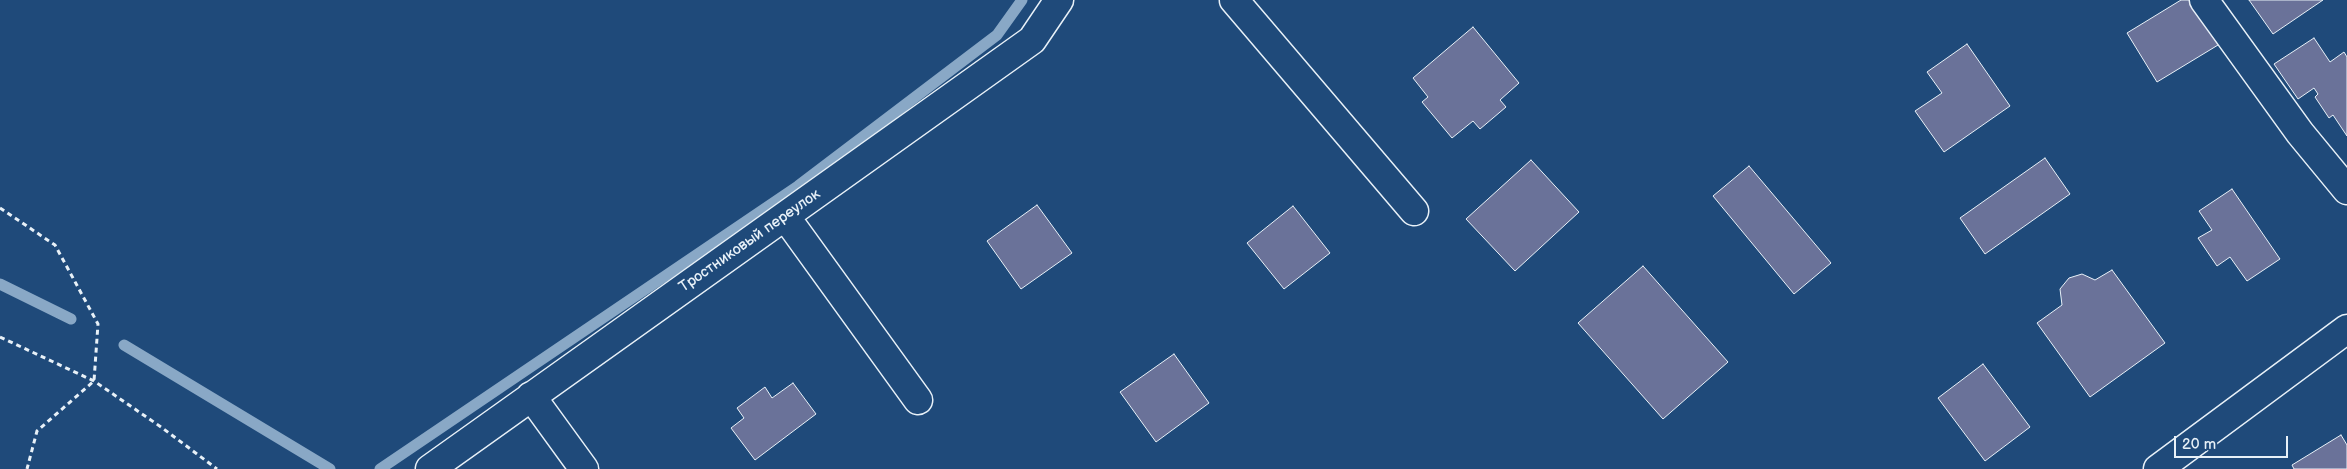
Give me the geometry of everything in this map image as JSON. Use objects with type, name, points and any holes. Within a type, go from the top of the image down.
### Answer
[{"type":"street","name":"Тростниковый переулок","points":[[430,469],[1032,40],[1059,0]]},
{"type":"street","points":[[1234,0],[1414,211]]},
{"type":"street","points":[[2204,0],[2300,133],[2347,190]]},
{"type":"street","points":[[785,216],[918,400]]},
{"type":"street","points":[[2158,469],[2347,329]]},
{"type":"street","points":[[531,396],[584,469]]},
{"type":"path","points":[[0,208],[55,244],[98,324],[94,381],[37,432],[27,469]]},
{"type":"path","points":[[0,337],[94,381],[161,427],[217,469]]},
{"type":"building","points":[[2181,0],[2197,0],[2223,42],[2157,82],[2127,33]]},
{"type":"building","points":[[2249,0],[2323,0],[2273,34]]},
{"type":"building","points":[[1473,27],[1519,83],[1500,100],[1506,107],[1480,129],[1473,121],[1452,138],[1422,102],[1428,97],[1413,78]]},
{"type":"building","points":[[2314,38],[2330,62],[2344,52],[2347,57],[2347,136],[2333,115],[2329,118],[2315,97],[2318,94],[2314,88],[2298,99],[2274,64]]},
{"type":"building","points":[[1967,44],[2010,106],[1944,152],[1915,111],[1942,93],[1927,72]]},
{"type":"building","points":[[2045,158],[2070,194],[1985,254],[1960,218]]},
{"type":"building","points":[[1531,160],[1579,212],[1515,271],[1466,219]]},
{"type":"building","points":[[1749,166],[1831,263],[1794,294],[1713,196]]},
{"type":"building","points":[[2232,189],[2280,259],[2247,281],[2230,257],[2217,266],[2198,238],[2212,230],[2199,211]]},
{"type":"building","points":[[1037,205],[1072,253],[1021,289],[987,241]]},
{"type":"building","points":[[1293,206],[1330,253],[1284,289],[1247,243]]},
{"type":"building","points":[[1643,266],[1728,362],[1663,419],[1578,323]]},
{"type":"building","points":[[2112,270],[2165,343],[2090,397],[2037,323],[2062,305],[2060,289],[2069,278],[2082,274],[2095,280]]},
{"type":"building","points":[[1174,354],[1209,403],[1156,442],[1120,392]]},
{"type":"building","points":[[1983,364],[2030,427],[1985,461],[1938,398]]},
{"type":"building","points":[[793,383],[816,414],[755,460],[731,428],[744,418],[737,408],[765,387],[772,398]]},
{"type":"building","points":[[2341,435],[2347,445],[2347,469],[2294,469],[2292,465]]},
{"type":"waterway","points":[[380,469],[798,186],[997,35],[1022,0]]},
{"type":"waterway","points":[[0,284],[71,319]]},
{"type":"waterway","points":[[124,345],[330,469]]}]
